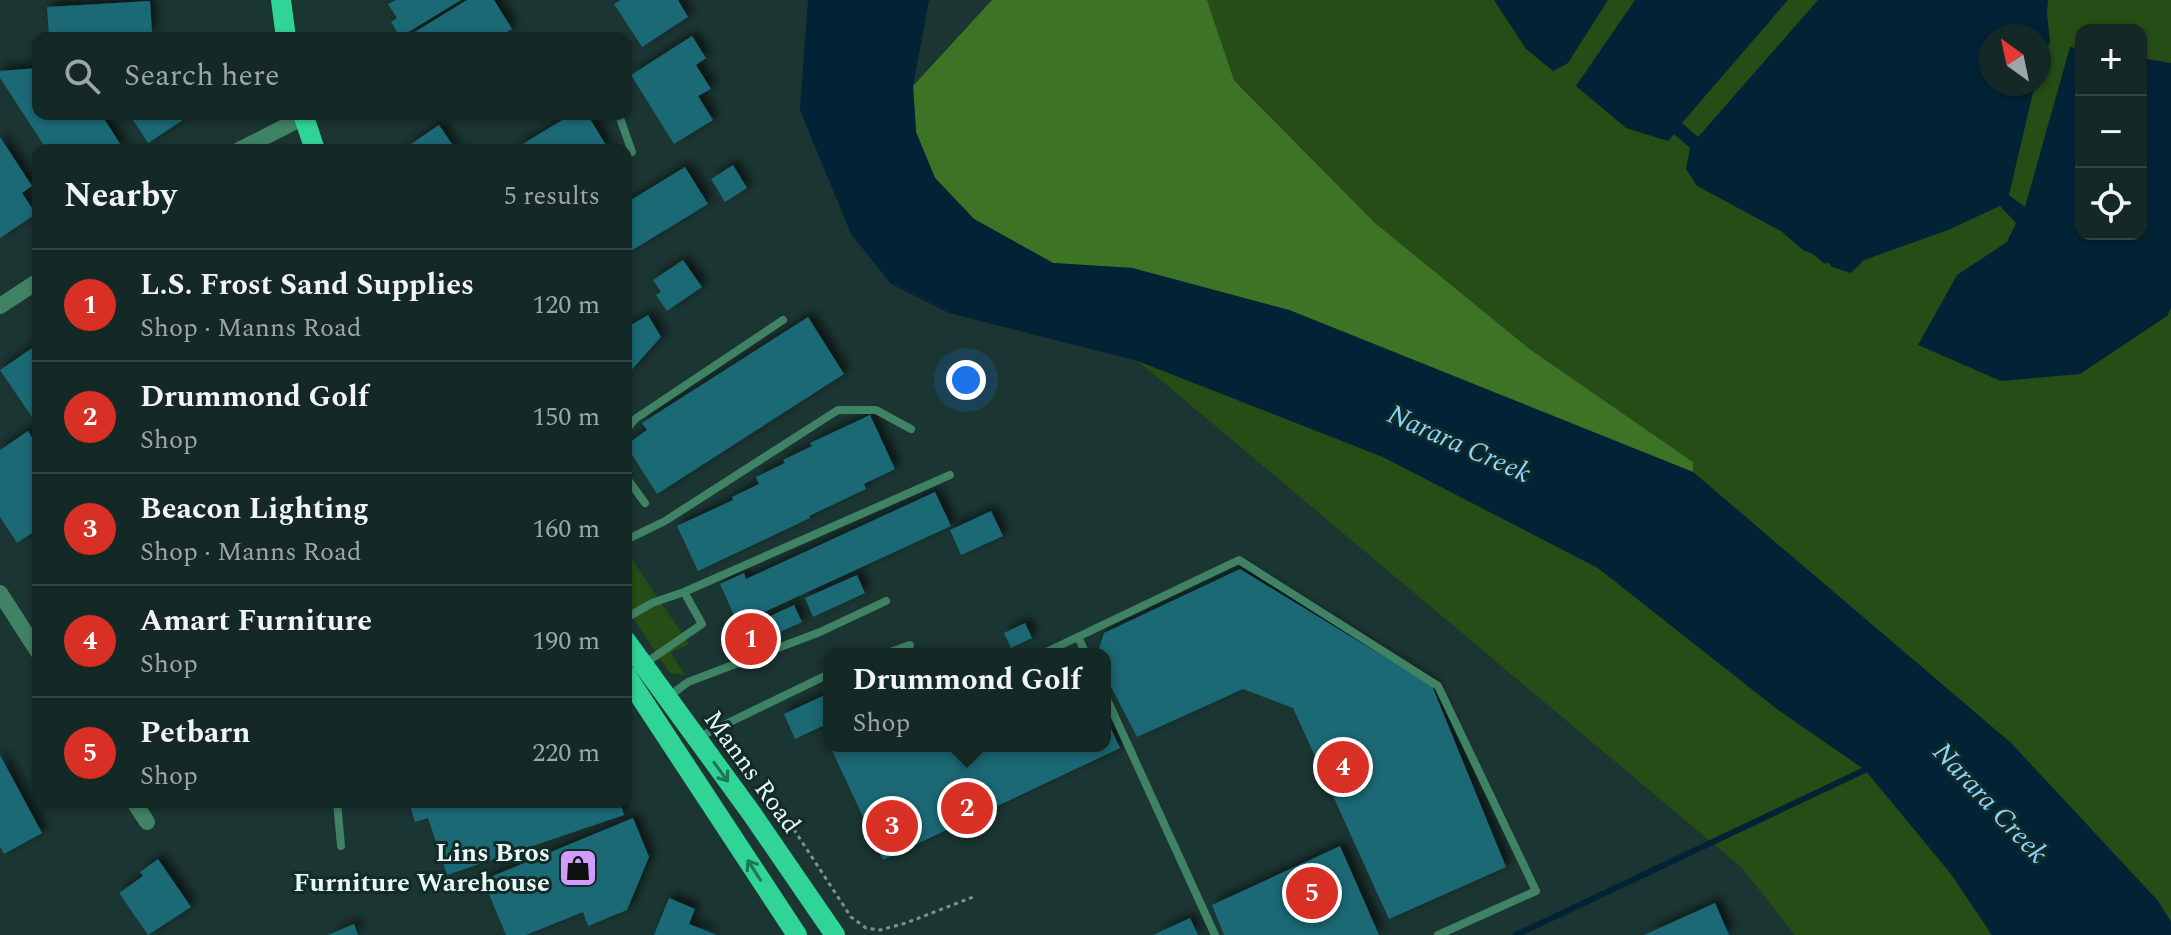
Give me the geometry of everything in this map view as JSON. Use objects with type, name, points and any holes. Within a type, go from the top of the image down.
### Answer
[{"type":"main road","points":[[281,0],[285,32]]},
{"type":"main road","points":[[306,120],[313,144]]},
{"type":"main road","name":"Manns Road","points":[[634,670],[667,698],[835,935]]},
{"type":"main road","name":"Manns Road","points":[[634,670],[797,935]]},
{"type":"street","points":[[250,144],[295,120]]},
{"type":"street","points":[[0,306],[32,285]]},
{"type":"street","points":[[0,593],[32,643]]},
{"type":"street","points":[[138,808],[147,822]]},
{"type":"lane","points":[[621,120],[629,144]]},
{"type":"lane","points":[[632,423],[783,320]]},
{"type":"lane","points":[[632,537],[665,521],[838,410],[876,410],[911,429]]},
{"type":"lane","points":[[632,615],[652,603],[684,592],[950,475]]},
{"type":"lane","points":[[632,485],[645,503]]},
{"type":"lane","points":[[1055,648],[1239,560],[1438,686],[1536,891],[1438,935]]},
{"type":"lane","points":[[634,670],[702,624],[684,592]]},
{"type":"lane","points":[[667,698],[688,682],[820,632],[886,601]]},
{"type":"lane","points":[[1078,637],[1083,648]]},
{"type":"lane","points":[[901,648],[910,645]]},
{"type":"lane","points":[[696,739],[823,677]]},
{"type":"lane","points":[[1111,708],[1215,935]]},
{"type":"lane","points":[[338,808],[341,846]]},
{"type":"path","points":[[770,805],[789,822],[851,917],[866,928],[880,930],[906,923],[973,897]]},
{"type":"green space","points":[[992,0],[1207,0],[1234,80],[1375,223],[1531,350],[1693,462],[1693,472],[1289,310],[1132,268],[1053,263],[974,219],[935,178],[916,132],[913,86]]},
{"type":"green space","points":[[1207,0],[2171,0],[2171,922],[2158,901],[2011,743],[1693,472],[1693,462],[1531,350],[1375,223],[1234,79]]},
{"type":"green space","points":[[1138,361],[1383,457],[1598,568],[1777,709],[1865,769],[1951,874],[1992,935],[1795,935],[1742,868]]},
{"type":"green space","points":[[632,559],[689,644],[671,653],[685,675],[670,673],[632,617]]},
{"type":"water","name":"Narara Creek","points":[[808,0],[929,0],[913,86],[916,132],[935,178],[974,219],[1053,263],[1132,268],[1289,310],[1693,472],[2011,743],[2158,901],[2171,922],[2171,935],[1992,935],[1951,874],[1865,770],[1777,709],[1598,568],[1383,457],[1138,361],[949,313],[891,284],[851,234],[800,110]]},
{"type":"water","points":[[1494,0],[1608,0],[1568,63],[1553,71],[1526,49]]},
{"type":"water","points":[[1635,0],[1788,0],[1682,123],[1698,137],[1818,0],[2048,0],[2048,24],[1979,24],[1979,96],[2032,96],[2009,195],[2025,207],[2070,47],[2075,48],[2075,240],[2147,240],[2147,59],[2171,63],[2171,308],[2167,316],[2080,374],[2001,381],[1918,345],[1957,275],[2007,242],[2016,223],[2000,206],[1948,230],[1864,260],[1851,273],[1832,267],[1828,262],[1825,264],[1781,231],[1697,186],[1686,169],[1690,148],[1674,134],[1668,141],[1626,128],[1576,86]]},
{"type":"building","points":[[396,0],[461,0],[408,32],[397,32],[391,22],[397,18],[388,4]]},
{"type":"building","points":[[467,0],[494,0],[512,29],[507,32],[415,32]]},
{"type":"building","points":[[621,0],[678,0],[688,17],[642,47],[614,4]]},
{"type":"building","points":[[150,1],[152,32],[49,32],[47,7]]},
{"type":"building","points":[[692,36],[706,58],[696,65],[711,89],[698,96],[713,120],[674,144],[632,74]]},
{"type":"building","points":[[32,68],[32,120],[105,120],[120,144],[43,144],[0,78],[0,71]]},
{"type":"building","points":[[133,120],[183,120],[148,143]]},
{"type":"building","points":[[562,120],[591,120],[605,144],[523,144]]},
{"type":"building","points":[[439,125],[452,144],[411,144]]},
{"type":"building","points":[[0,137],[32,186],[22,193],[32,208],[32,217],[0,238]]},
{"type":"building","points":[[733,165],[747,188],[725,202],[711,179]]},
{"type":"building","points":[[685,167],[708,204],[632,250],[632,199]]},
{"type":"building","points":[[683,260],[702,287],[667,311],[656,295],[661,292],[653,280]]},
{"type":"building","points":[[648,315],[661,337],[632,369],[632,324]]},
{"type":"building","points":[[808,317],[844,374],[657,494],[632,454],[632,441],[647,430],[642,423]]},
{"type":"building","points":[[32,348],[32,417],[0,370]]},
{"type":"building","points":[[870,415],[895,469],[864,484],[866,489],[810,518],[698,571],[677,526],[759,484],[756,477],[812,446],[810,443]]},
{"type":"building","points":[[28,431],[32,437],[32,533],[17,543],[0,517],[0,450]]},
{"type":"building","points":[[935,492],[951,526],[738,624],[720,584],[744,573],[746,579]]},
{"type":"building","points":[[991,511],[1003,536],[961,555],[950,530]]},
{"type":"building","points":[[1240,569],[1432,686],[1506,867],[1389,919],[1293,708],[1243,689],[1137,737],[1111,687],[1111,648],[1099,648],[1104,633]]},
{"type":"building","points":[[857,575],[865,593],[813,617],[805,598]]},
{"type":"building","points":[[794,605],[802,622],[767,638],[760,621]]},
{"type":"building","points":[[756,621],[763,637],[748,644],[740,628]]},
{"type":"building","points":[[1025,623],[1032,638],[1011,648],[1004,633]]},
{"type":"building","points":[[823,696],[823,726],[795,739],[784,714]]},
{"type":"building","points":[[1111,729],[1120,748],[883,860],[833,752],[1111,752]]},
{"type":"building","points":[[0,755],[42,833],[4,854],[0,847]]},
{"type":"building","points":[[411,808],[622,808],[624,815],[447,875],[428,818],[415,822]]},
{"type":"building","name":"Lins Bros Furniture Warehouse","points":[[633,818],[649,857],[627,910],[588,926],[583,912],[526,935],[506,935],[483,880]]},
{"type":"building","points":[[1340,846],[1379,935],[1224,935],[1212,905]]},
{"type":"building","points":[[158,859],[191,907],[148,935],[119,893],[143,876],[140,872]]},
{"type":"building","points":[[669,898],[695,909],[689,924],[717,935],[654,935]]},
{"type":"building","points":[[1715,903],[1729,935],[1644,935]]},
{"type":"building","points":[[1190,918],[1198,935],[1153,935]]},
{"type":"building","points":[[354,924],[358,935],[328,935]]},
{"type":"waterway","points":[[1516,935],[1871,767]]},
{"type":"place","name":"L.S. Frost Sand Supplies","points":[[751,639]]},
{"type":"place","name":"Amart Furniture","points":[[1343,767]]},
{"type":"place","name":"Drummond Golf","points":[[967,808]]},
{"type":"place","name":"Beacon Lighting","points":[[892,826]]},
{"type":"place","name":"Lins Bros Furniture Warehouse","points":[[578,868]]},
{"type":"place","name":"Petbarn","points":[[1312,893]]}]
